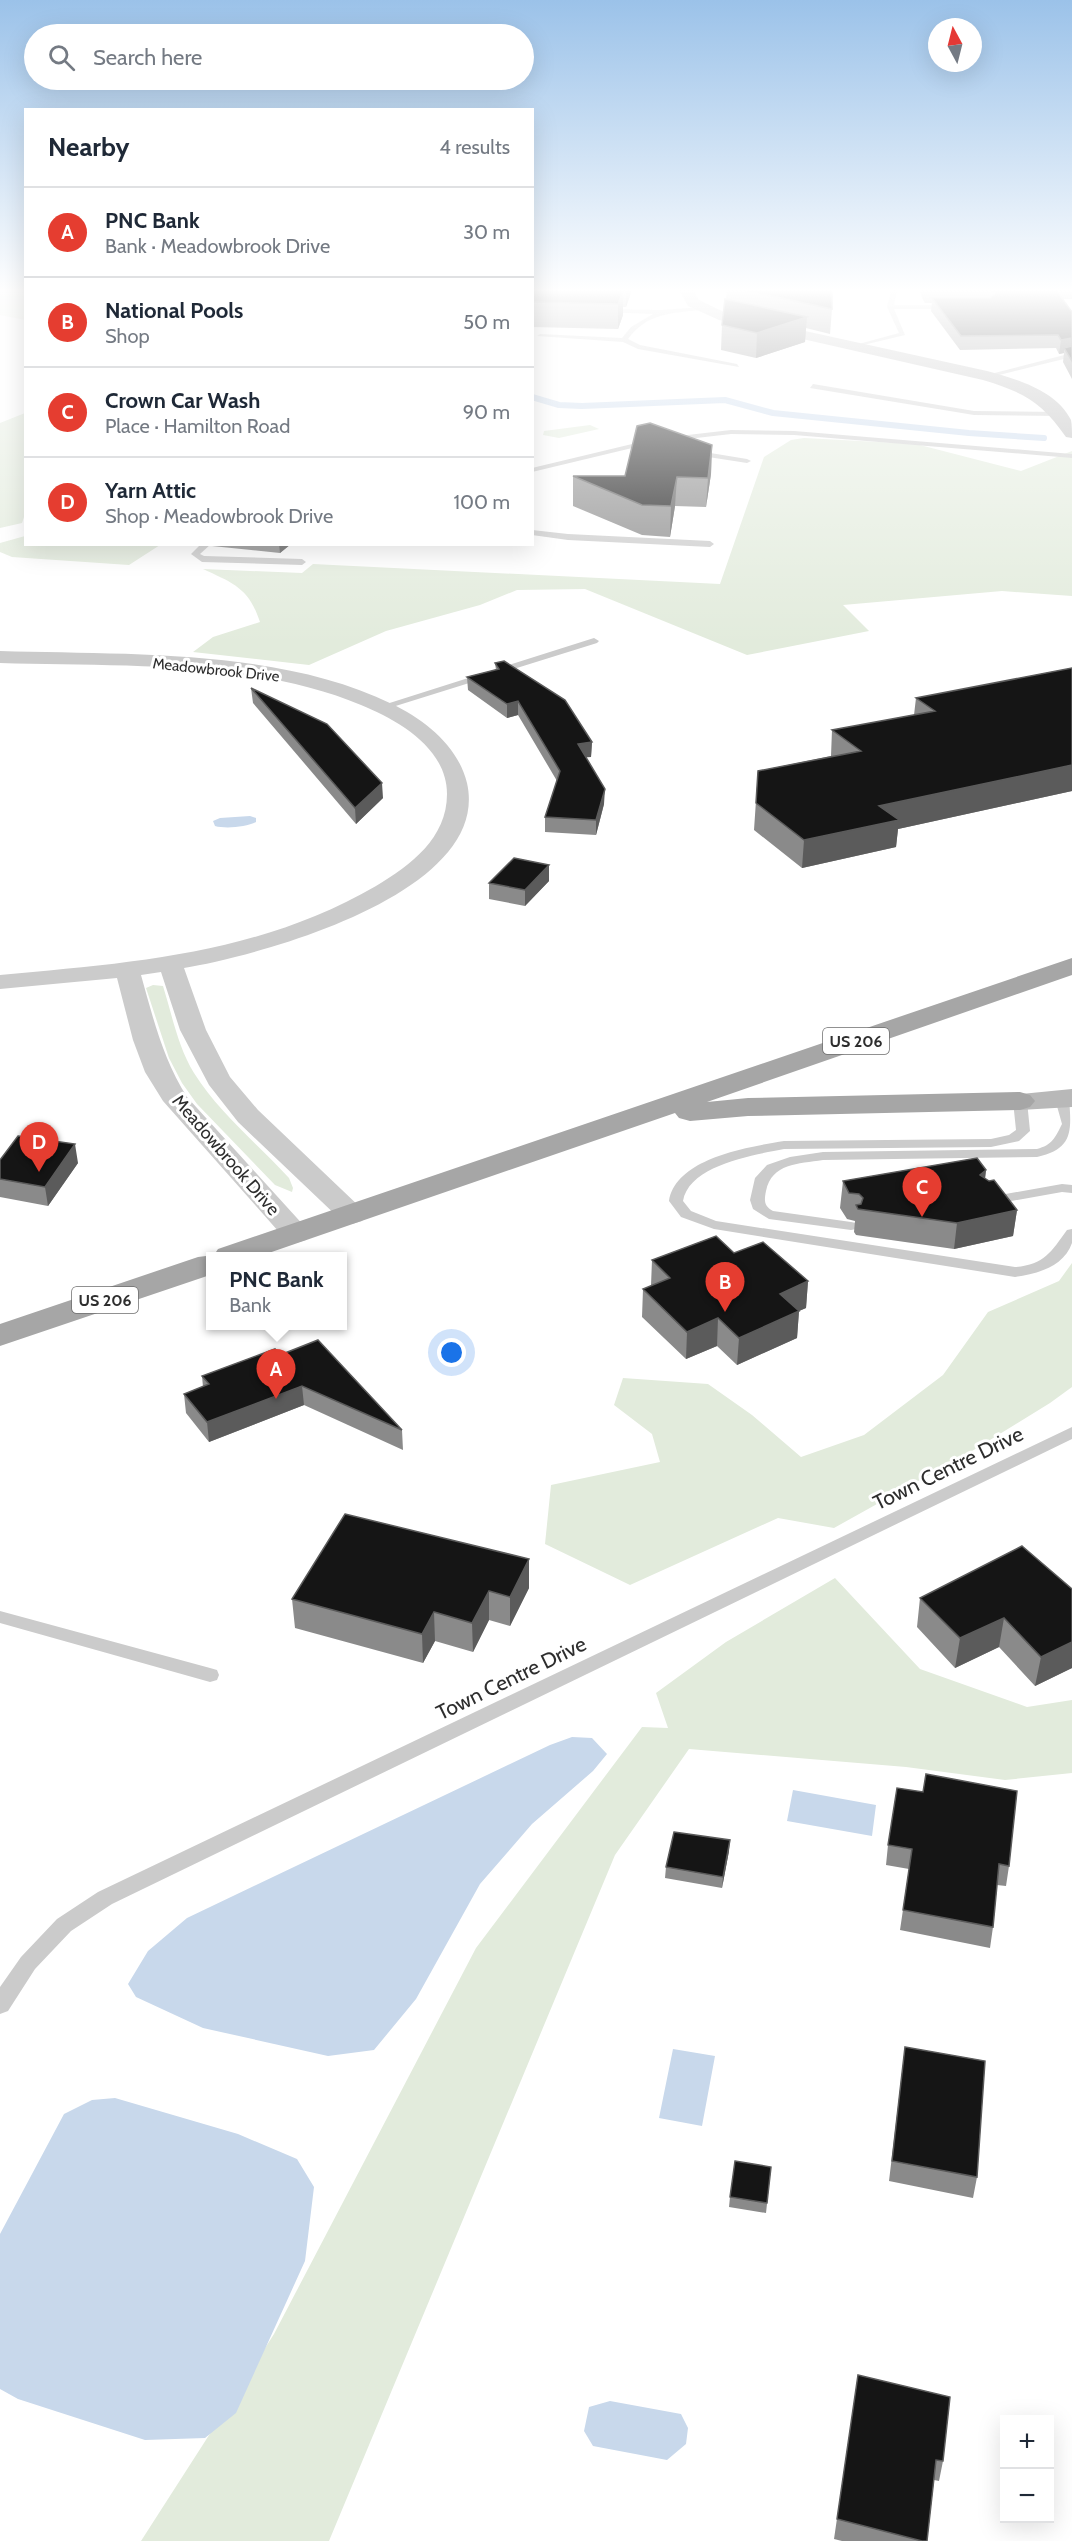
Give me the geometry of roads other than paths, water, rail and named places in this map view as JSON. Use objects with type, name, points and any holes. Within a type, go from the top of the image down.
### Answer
[{"type":"main road","name":"US 206","points":[[244,1252],[1072,966]]},
{"type":"main road","points":[[640,1117],[759,1106],[1020,1101]]},
{"type":"main road","name":"US 206","points":[[0,1336],[206,1265]]},
{"type":"street","points":[[1054,409],[1072,433]]},
{"type":"street","name":"Meadowbrook Drive","points":[[0,657],[175,664],[254,671],[320,685],[382,707],[415,726],[445,755],[458,788],[456,818],[447,837],[432,857],[382,893],[350,912],[311,929],[234,953],[171,965],[0,982]]},
{"type":"street","points":[[171,965],[193,1030],[218,1079],[248,1116],[352,1215]]},
{"type":"street","name":"Meadowbrook Drive","points":[[127,970],[146,1040],[158,1072],[176,1101],[296,1234]]},
{"type":"street","points":[[1020,1101],[1067,1099]]},
{"type":"lane","points":[[948,409],[974,413],[1059,414]]},
{"type":"lane","points":[[534,470],[658,440],[731,432],[794,433],[1072,456]]},
{"type":"lane","points":[[658,440],[679,447]]},
{"type":"lane","points":[[688,450],[713,457],[747,461]]},
{"type":"lane","points":[[534,532],[568,537],[710,544]]},
{"type":"lane","points":[[205,546],[195,554],[202,559],[302,562]]},
{"type":"lane","points":[[382,707],[594,641]]},
{"type":"lane","points":[[851,1226],[769,1215],[760,1209],[757,1200],[762,1178],[772,1168],[790,1161],[823,1156],[1018,1155],[1052,1149],[1059,1144],[1069,1124],[1067,1099]]},
{"type":"lane","points":[[1020,1101],[1023,1131],[1014,1138],[991,1143],[784,1145],[756,1149],[688,1174],[676,1192],[677,1204],[695,1220],[714,1225],[1016,1272],[1035,1271],[1051,1262],[1072,1233]]},
{"type":"lane","points":[[986,1201],[1062,1188],[1072,1189]]},
{"type":"lane","name":"Town Centre Drive","points":[[0,2005],[28,1963],[64,1924],[105,1898],[1072,1432]]},
{"type":"lane","points":[[0,1617],[210,1675]]},
{"type":"water","points":[[250,816],[256,818],[256,822],[242,826],[220,827],[215,826],[213,821],[220,818]]},
{"type":"water","points":[[572,1737],[592,1738],[607,1754],[593,1771],[532,1824],[480,1884],[416,1999],[374,2050],[328,2056],[203,2028],[136,1997],[128,1984],[148,1951],[187,1918],[550,1745]]},
{"type":"water","points":[[793,1790],[876,1805],[872,1836],[787,1821]]},
{"type":"water","points":[[673,2049],[715,2056],[702,2126],[659,2118]]},
{"type":"water","points":[[115,2098],[238,2134],[297,2159],[314,2187],[305,2261],[236,2413],[205,2438],[145,2440],[18,2399],[0,2389],[0,2234],[64,2114],[92,2100]]},
{"type":"water","points":[[610,2401],[681,2414],[688,2428],[686,2444],[667,2460],[593,2446],[584,2431],[589,2407]]},
{"type":"waterway","points":[[757,409],[773,413],[969,433],[1044,438]]},
{"type":"place","name":"Yarn Attic","points":[[39,1172]]},
{"type":"place","name":"Crown Car Wash","points":[[922,1217]]},
{"type":"place","name":"National Pools","points":[[725,1312]]},
{"type":"place","name":"PNC Bank","points":[[276,1399]]}]
